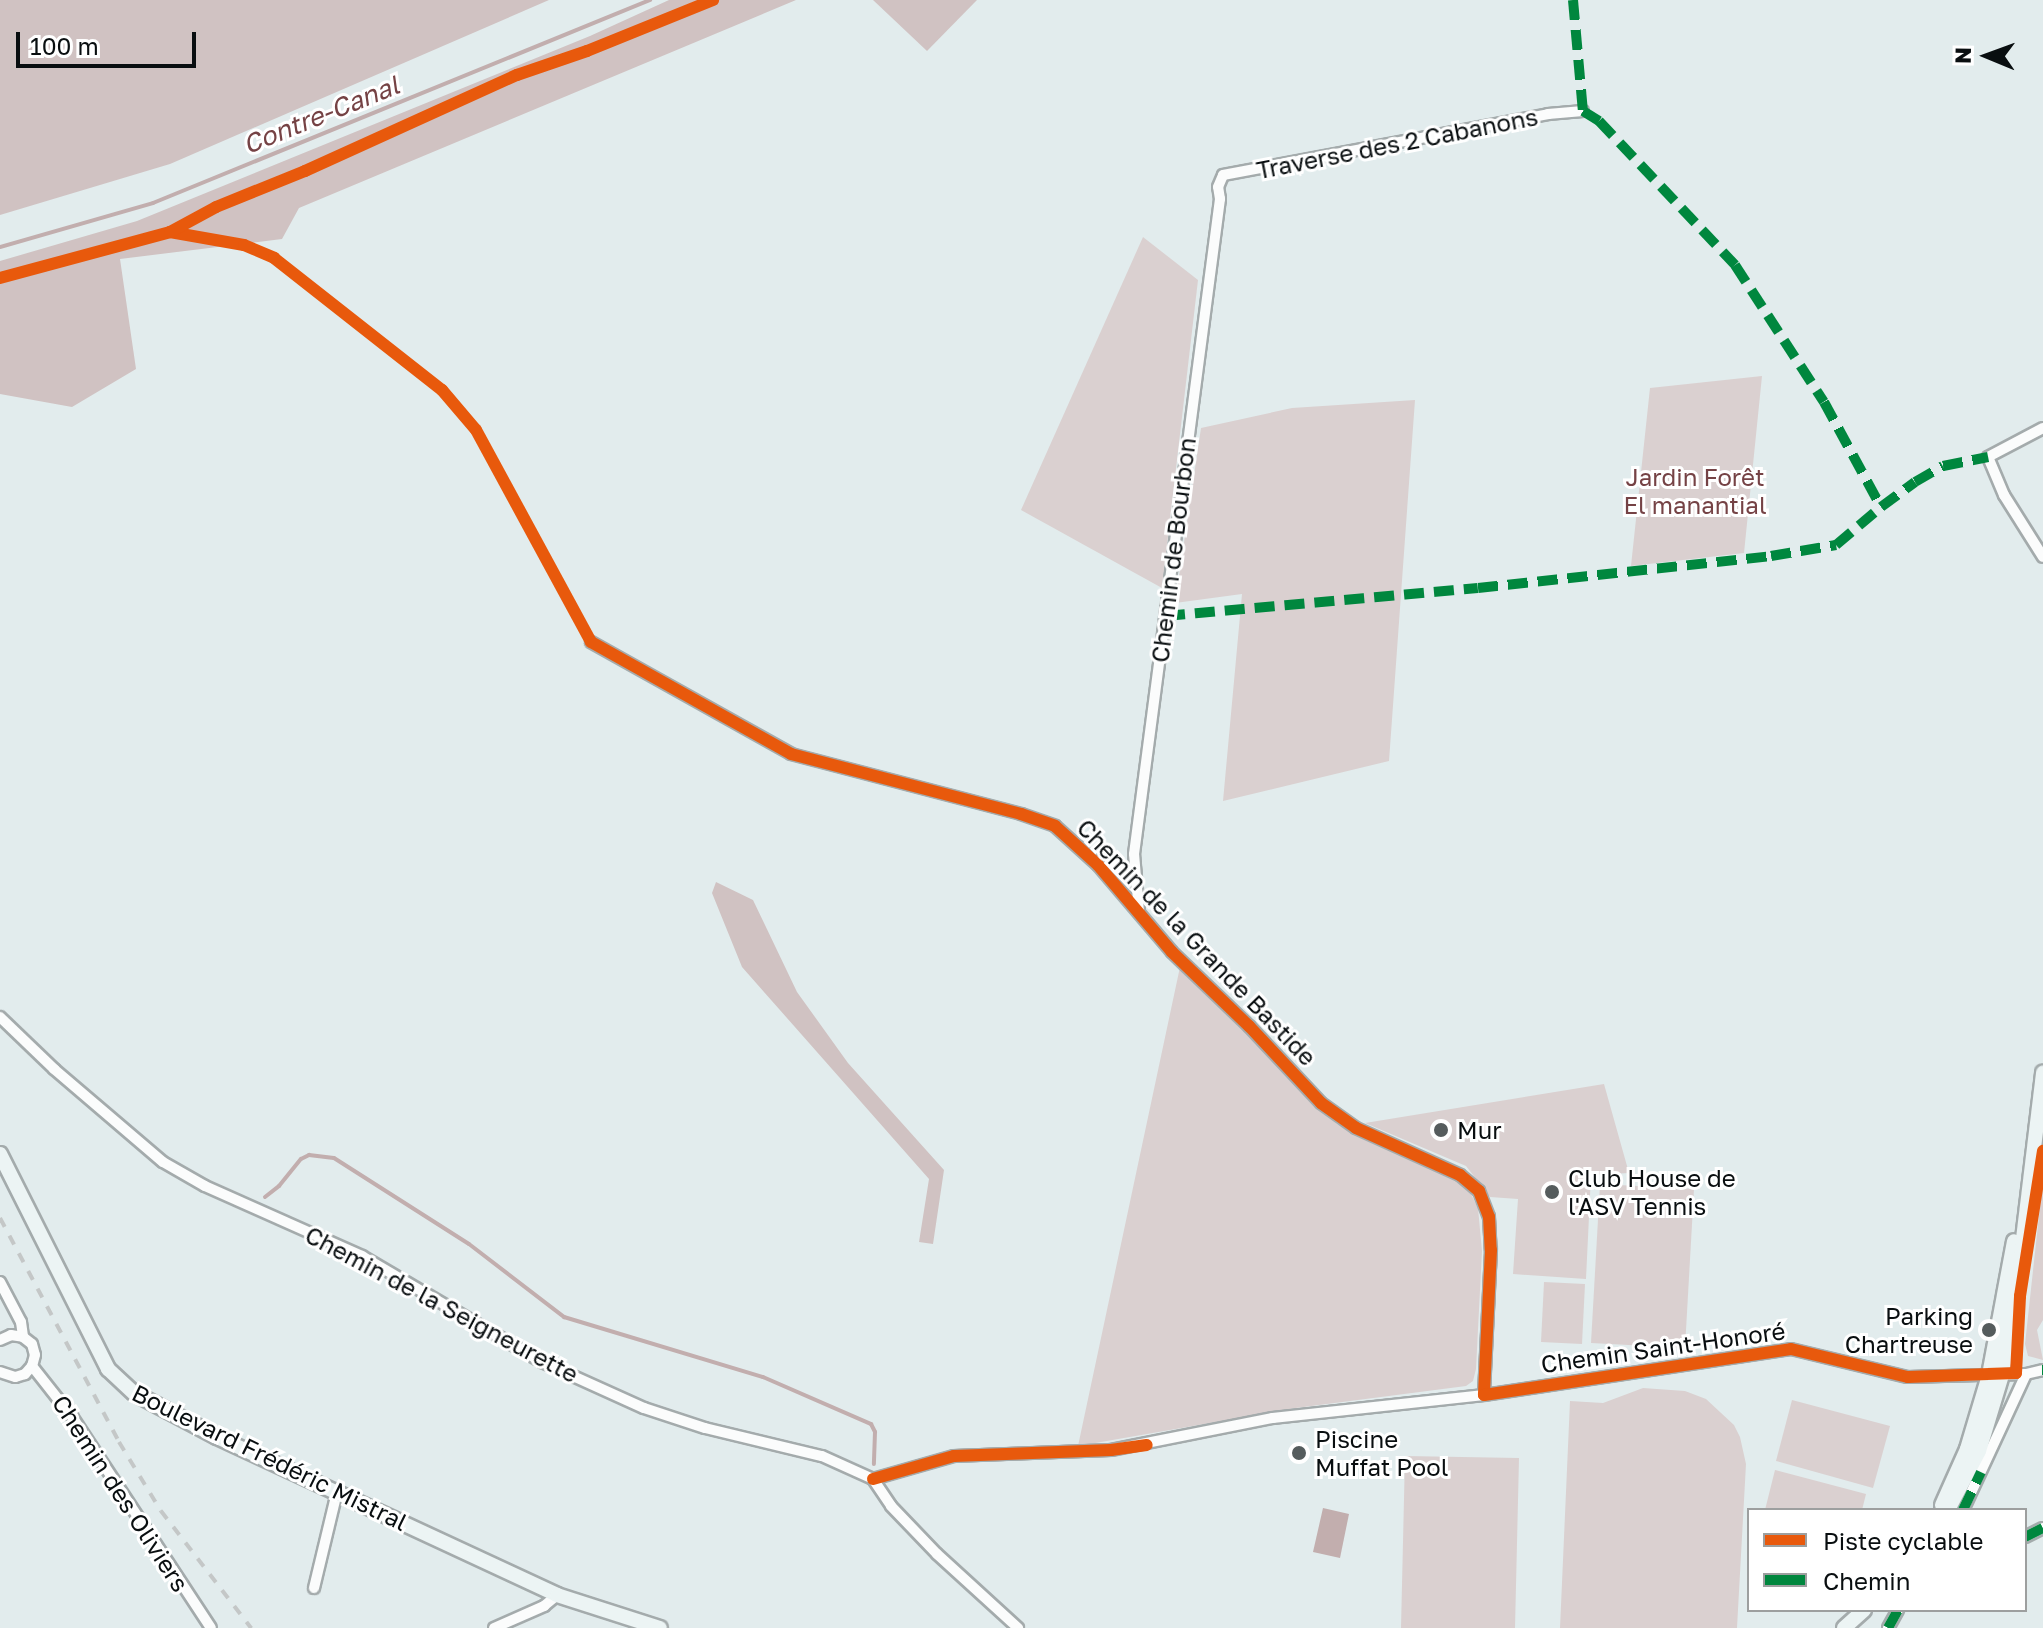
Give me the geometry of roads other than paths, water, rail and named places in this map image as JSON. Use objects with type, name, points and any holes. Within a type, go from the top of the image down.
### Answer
[{"type":"main road","points":[[1949,1508],[1979,1451],[2018,1280],[2043,1073]]},
{"type":"main road","name":"Boulevard Frédéric Mistral","points":[[0,1154],[108,1369],[134,1393],[217,1437],[557,1595],[640,1625],[660,1628]]},
{"type":"main road","points":[[1941,1508],[1996,1375]]},
{"type":"main road","points":[[1844,1628],[1862,1612]]},
{"type":"street","name":"Traverse des 2 Cabanons","points":[[1218,187],[1223,175],[1548,114],[1583,111]]},
{"type":"street","name":"Chemin de Bourbon","points":[[1140,914],[1135,893],[1134,854],[1220,199],[1218,187]]},
{"type":"street","points":[[2043,428],[1988,457],[2004,495],[2043,557]]},
{"type":"street","name":"Chemin de la Grande Bastide","points":[[591,642],[791,754],[1021,814],[1055,826],[1098,865],[1172,952],[1249,1026],[1321,1103],[1356,1128],[1460,1175],[1479,1191],[1489,1217],[1491,1250],[1484,1395]]},
{"type":"street","name":"Chemin de la Seigneurette","points":[[0,1017],[54,1069],[163,1162],[205,1186],[362,1256],[542,1362],[644,1408],[705,1428],[822,1456],[873,1479]]},
{"type":"street","points":[[0,1282],[5,1301],[21,1322],[23,1337],[34,1349],[32,1366],[20,1376],[2,1376]]},
{"type":"street","points":[[0,1340],[11,1335],[23,1337]]},
{"type":"street","name":"Chemin Saint-Honoré","points":[[873,1479],[954,1456],[1111,1450],[1273,1418],[1484,1395],[1791,1349],[1908,1377],[2026,1374],[2043,1370]]},
{"type":"street","name":"Chemin des Oliviers","points":[[32,1366],[73,1418],[208,1626]]},
{"type":"street","points":[[1964,1508],[2026,1374]]},
{"type":"street","points":[[873,1479],[891,1506],[937,1554],[1018,1628]]},
{"type":"street","points":[[314,1588],[337,1492]]},
{"type":"street","points":[[494,1628],[544,1606],[557,1595]]},
{"type":"waterway","name":"Contre-Canal","points":[[0,247],[153,203],[650,0]]},
{"type":"waterway","points":[[265,1197],[279,1186],[301,1159],[309,1155],[334,1158],[469,1244],[564,1317],[763,1377],[871,1424],[875,1432],[874,1464]]},
{"type":"railway","points":[[0,1218],[119,1442],[161,1511],[251,1628]]},
{"type":"place","name":"Mur","points":[[1441,1130]]},
{"type":"place","name":"Club House de l'ASV Tennis","points":[[1552,1192]]},
{"type":"place","name":"Parking Chartreuse","points":[[1989,1330]]},
{"type":"place","name":"Piscine Muffat Pool","points":[[1299,1453]]},
{"type":"park label","name":"Jardin Forêt El manantial","points":[[1695,491]]}]
